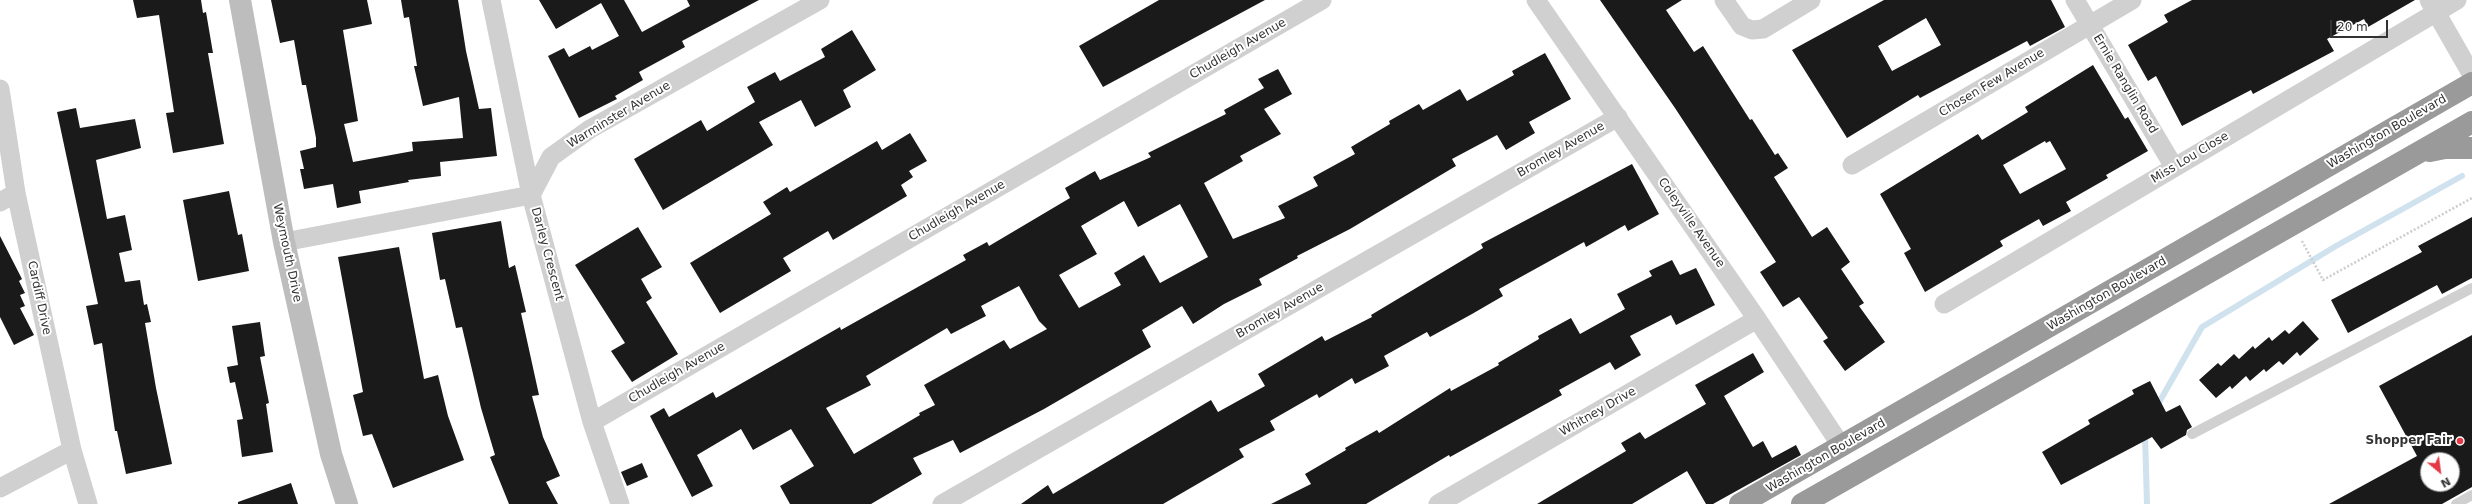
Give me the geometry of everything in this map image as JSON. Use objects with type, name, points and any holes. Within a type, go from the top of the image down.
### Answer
[{"type":"highway","name":"Washington Boulevard","points":[[1740,504],[1842,447],[2472,83]]},
{"type":"highway","points":[[1802,504],[2472,122]]},
{"type":"highway","points":[[2416,154],[2445,148],[2472,148]]},
{"type":"street","name":"Weymouth Drive","points":[[240,0],[284,242],[331,454],[347,504]]},
{"type":"street","name":"Darley Crescent","points":[[491,0],[531,195],[592,422],[620,504]]},
{"type":"street","name":"Warminster Avenue","points":[[531,195],[551,157],[590,129],[820,0]]},
{"type":"street","name":"Chudleigh Avenue","points":[[592,422],[1322,0]]},
{"type":"street","name":"Coleyville Avenue","points":[[1536,0],[1757,319],[1842,447]]},
{"type":"street","points":[[1724,0],[1742,26],[1752,30],[1763,29],[1811,0]]},
{"type":"street","name":"Ernie Ranglin Road","points":[[2075,0],[2174,167]]},
{"type":"street","name":"Chosen Few Avenue","points":[[1852,165],[2132,0]]},
{"type":"street","name":"Miss Lou Close","points":[[1944,304],[2174,167],[2433,6],[2457,0]]},
{"type":"street","points":[[2433,6],[2472,76]]},
{"type":"street","name":"Cardiff Drive","points":[[0,89],[16,193],[72,450],[88,504]]},
{"type":"street","name":"Bromley Avenue","points":[[942,504],[1618,117]]},
{"type":"street","points":[[0,202],[16,193]]},
{"type":"street","points":[[284,242],[531,195]]},
{"type":"street","name":"Whitney Drive","points":[[1438,504],[1757,319]]},
{"type":"street","points":[[0,488],[72,450]]},
{"type":"lane","points":[[2192,434],[2470,293]]},
{"type":"lane","points":[[2456,504],[2472,496]]},
{"type":"path","points":[[2305,247],[2323,280],[2472,198]]},
{"type":"building","points":[[133,0],[201,0],[203,13],[206,12],[213,53],[208,53],[224,144],[173,153],[166,113],[174,112],[159,15],[137,18]]},
{"type":"building","points":[[271,0],[367,0],[372,24],[343,30],[358,121],[344,124],[353,162],[413,151],[412,142],[463,138],[459,97],[423,106],[414,66],[417,66],[409,17],[404,18],[401,0],[458,0],[466,51],[479,109],[491,108],[497,156],[440,162],[441,176],[408,180],[409,182],[359,191],[361,203],[337,208],[333,184],[304,189],[300,169],[304,169],[300,151],[316,147],[316,138],[306,85],[302,85],[294,40],[280,43]]},
{"type":"building","points":[[539,0],[624,0],[642,32],[690,6],[687,0],[759,0],[682,41],[685,47],[639,72],[643,80],[615,96],[617,99],[579,118],[548,56],[564,48],[569,57],[590,46],[592,50],[619,36],[601,3],[556,29]]},
{"type":"building","points":[[1159,0],[1265,0],[1103,87],[1079,46]]},
{"type":"building","points":[[1600,0],[1682,0],[1666,10],[1694,52],[1703,46],[1750,120],[1752,119],[1775,155],[1778,153],[1788,168],[1774,177],[1812,237],[1827,227],[1850,262],[1841,269],[1864,303],[1859,306],[1885,342],[1845,371],[1823,341],[1828,338],[1799,297],[1783,307],[1760,272],[1776,262],[1675,108]]},
{"type":"building","points":[[1884,0],[2051,0],[2065,27],[2030,46],[2027,41],[1920,98],[1918,95],[1847,138],[1792,50]],"holes":[[[1926,18],[1941,45],[1892,71],[1878,46]]]},
{"type":"building","points":[[2192,0],[2415,0],[2368,27],[2364,19],[2327,39],[2334,51],[2253,94],[2251,90],[2182,126],[2156,76],[2148,81],[2128,45],[2168,22],[2164,15]]},
{"type":"building","points":[[852,30],[876,70],[843,90],[851,107],[815,127],[801,100],[759,122],[773,145],[663,210],[634,159],[701,120],[707,131],[755,102],[747,87],[775,72],[780,81],[825,57],[821,49]]},
{"type":"building","points":[[1545,53],[1571,99],[1529,122],[1535,133],[1506,150],[1497,135],[1452,159],[1456,166],[1350,229],[1297,256],[1298,258],[1259,279],[1262,285],[1224,304],[1193,324],[1182,306],[1142,330],[1151,347],[1044,409],[960,453],[953,440],[913,458],[922,474],[871,504],[790,504],[780,486],[814,466],[791,429],[753,450],[741,429],[697,455],[713,486],[692,497],[650,416],[664,408],[669,417],[713,392],[716,398],[840,327],[841,330],[966,260],[963,255],[987,242],[989,246],[1070,198],[1065,188],[1095,171],[1100,180],[1151,157],[1148,153],[1226,114],[1224,110],[1264,88],[1258,79],[1278,69],[1292,94],[1264,109],[1281,134],[1240,156],[1243,161],[1204,183],[1233,239],[1285,218],[1278,206],[1318,186],[1313,177],[1355,154],[1351,147],[1390,124],[1389,121],[1419,104],[1423,110],[1460,89],[1467,101],[1514,75],[1512,71]],"holes":[[[1124,201],[1138,227],[1180,204],[1208,257],[1160,283],[1144,255],[1114,273],[1121,285],[1079,308],[1059,275],[1097,254],[1081,226]],[[1019,286],[1039,321],[1047,329],[1010,349],[1004,340],[924,385],[935,405],[919,413],[920,415],[854,454],[826,408],[871,385],[866,376],[947,328],[951,334],[986,316],[981,306]]]},
{"type":"building","points":[[2093,65],[2125,119],[2128,117],[2148,151],[2106,175],[2108,178],[2066,202],[2071,211],[2043,226],[2039,219],[2000,241],[2003,246],[1925,292],[1904,253],[1911,249],[1880,194],[1978,134],[1982,140],[2028,112],[2025,107]],"holes":[[[2045,141],[2046,143],[2050,141],[2066,169],[2020,194],[2003,165]]]},
{"type":"building","points":[[76,108],[80,128],[135,119],[141,148],[96,160],[107,219],[125,215],[132,250],[119,253],[125,282],[140,280],[144,305],[147,304],[151,322],[145,323],[156,388],[172,464],[126,474],[117,431],[115,431],[102,343],[94,345],[86,306],[98,304],[57,112]]},
{"type":"building","points":[[910,133],[927,161],[909,171],[913,177],[901,185],[907,196],[833,240],[828,231],[783,258],[791,271],[720,313],[690,263],[771,214],[763,202],[787,187],[790,192],[877,141],[882,150]]},
{"type":"building","points":[[1632,164],[1659,214],[1628,231],[1625,225],[1586,247],[1584,242],[1499,289],[1503,296],[1472,314],[1430,337],[1427,332],[1384,356],[1389,366],[1355,384],[1352,378],[1319,398],[1317,394],[1270,421],[1275,430],[1239,449],[1244,457],[1163,504],[1021,504],[1048,485],[1053,494],[1211,400],[1218,412],[1265,386],[1258,374],[1322,336],[1325,341],[1372,317],[1371,315],[1483,248],[1481,244]]},
{"type":"building","points":[[229,191],[238,235],[242,234],[249,271],[198,281],[183,200]]},
{"type":"building","points":[[2472,217],[2472,278],[2442,294],[2437,285],[2348,333],[2331,300],[2422,252],[2418,246]]},
{"type":"building","points":[[501,221],[509,268],[515,265],[526,312],[521,313],[539,395],[532,396],[543,437],[560,476],[546,482],[558,504],[509,504],[490,457],[495,455],[481,408],[462,327],[456,328],[445,279],[440,280],[432,233]]},
{"type":"building","points":[[638,227],[662,267],[641,279],[652,298],[646,302],[678,354],[632,382],[611,351],[625,343],[575,265]]},
{"type":"building","points":[[0,236],[22,279],[19,281],[25,293],[20,295],[25,306],[20,308],[34,335],[14,345],[0,317]]},
{"type":"building","points":[[399,247],[424,379],[438,375],[448,416],[464,460],[393,488],[372,434],[363,436],[353,395],[363,392],[338,257]]},
{"type":"building","points":[[1672,260],[1680,275],[1696,268],[1715,305],[1676,325],[1671,315],[1630,336],[1641,355],[1615,370],[1610,362],[1559,390],[1562,395],[1450,457],[1449,455],[1366,504],[1271,504],[1311,484],[1305,474],[1346,450],[1345,448],[1377,430],[1379,433],[1450,388],[1451,391],[1499,365],[1498,363],[1539,339],[1538,336],[1571,318],[1580,334],[1625,309],[1617,294],[1652,276],[1649,271]]},
{"type":"building","points":[[2303,321],[2319,339],[2300,356],[2297,352],[2283,365],[2279,361],[2266,372],[2264,369],[2250,381],[2246,376],[2232,389],[2230,386],[2216,398],[2199,380],[2218,363],[2221,366],[2234,354],[2239,359],[2253,346],[2255,349],[2269,337],[2272,341],[2285,330],[2289,334]]},
{"type":"building","points":[[260,322],[265,356],[260,357],[269,403],[266,404],[273,452],[242,457],[237,420],[243,419],[235,382],[230,383],[227,367],[238,365],[232,326]]},
{"type":"building","points":[[2472,335],[2472,487],[2442,504],[2329,504],[2417,456],[2379,386]]},
{"type":"building","points":[[1753,353],[1764,372],[1724,396],[1753,447],[1763,441],[1772,458],[1796,445],[1801,455],[1713,504],[1706,504],[1687,471],[1632,504],[1537,504],[1626,451],[1621,443],[1640,432],[1645,439],[1706,404],[1695,385]]},
{"type":"building","points":[[2150,381],[2166,412],[2180,405],[2192,427],[2187,430],[2186,435],[2161,449],[2152,437],[2061,485],[2042,452],[2090,424],[2088,420],[2134,394],[2132,390]]},
{"type":"building","points":[[642,463],[648,477],[627,486],[621,472]]},
{"type":"building","points":[[291,483],[298,504],[238,504],[238,502]]},
{"type":"waterway","points":[[2157,406],[2202,327],[2336,246],[2462,176]]},
{"type":"waterway","points":[[2145,434],[2147,504]]},
{"type":"place","name":"Shopper Fair","points":[[2460,441]]}]
